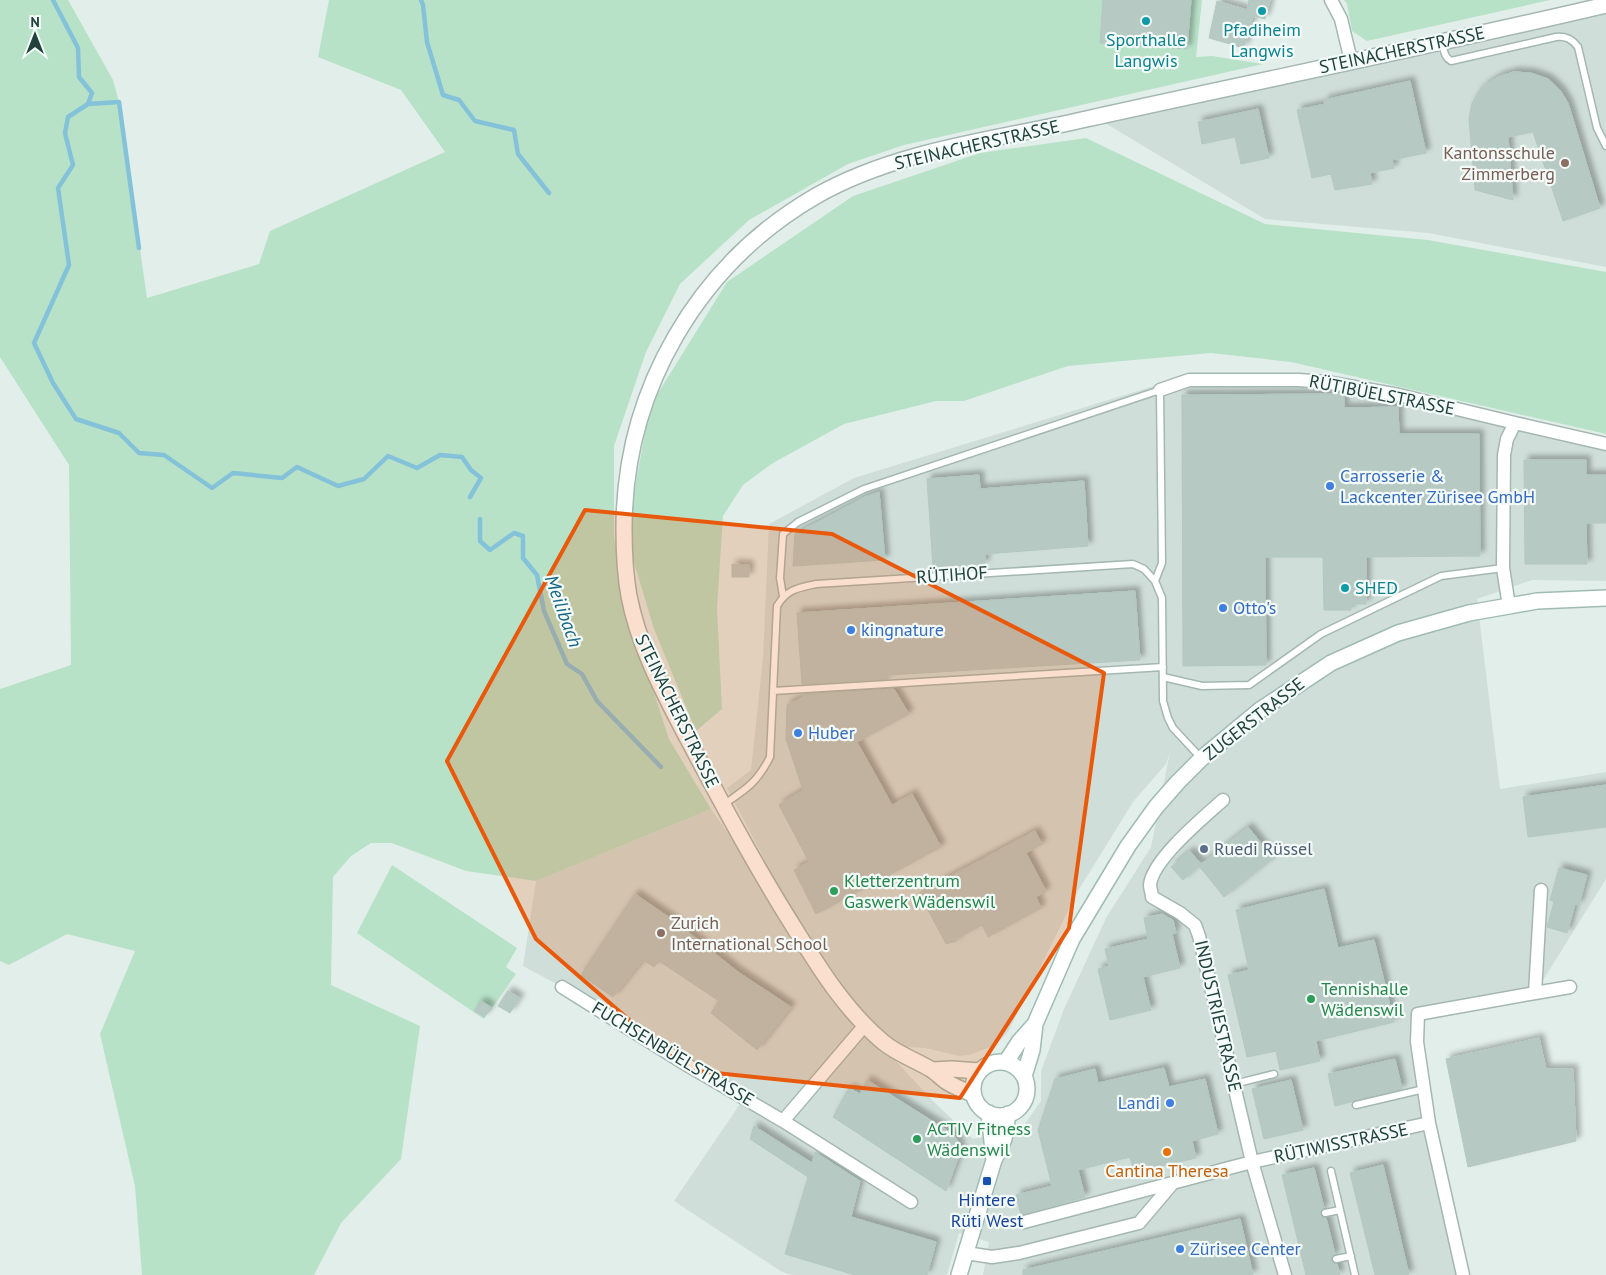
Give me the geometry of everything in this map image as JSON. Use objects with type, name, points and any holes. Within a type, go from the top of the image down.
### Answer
[{"type":"street","points":[[1331,0],[1341,19],[1351,60]]},
{"type":"street","name":"STEINACHERSTRASSE","points":[[973,1094],[949,1084],[932,1070],[887,1046],[865,1025],[821,970],[774,896],[723,805],[679,723],[650,663],[639,634],[628,593],[625,557],[626,486],[641,414],[662,359],[679,329],[715,278],[759,236],[817,196],[866,172],[932,152],[1606,5]]},
{"type":"street","name":"RÜTIBÜELSTRASSE","points":[[1160,390],[1189,380],[1299,380],[1326,382],[1398,395],[1606,444]]},
{"type":"street","points":[[1509,606],[1503,568],[1504,454],[1507,439],[1515,423]]},
{"type":"street","name":"ZUGERSTRASSE","points":[[1024,1076],[1032,1050],[1035,1024],[1072,939],[1115,865],[1156,806],[1202,758],[1260,710],[1331,663],[1398,633],[1460,616],[1509,606],[1545,601],[1606,598]]},
{"type":"street","name":"INDUSTRIESTRASSE","points":[[1223,800],[1190,829],[1168,853],[1153,875],[1150,886],[1152,897],[1180,913],[1195,925],[1197,930],[1252,1162],[1285,1275]]},
{"type":"street","points":[[1535,993],[1541,890]]},
{"type":"street","name":"FUCHSENBÜELSTRASSE","points":[[562,987],[682,1062],[783,1121],[911,1202]]},
{"type":"street","name":"RÜTIWISSTRASSE","points":[[1463,1275],[1429,1123],[1416,1042],[1418,1014],[1570,987]]},
{"type":"street","name":"ZUGERSTRASSE","points":[[1006,1062],[1019,1042],[1035,1024]]},
{"type":"street","points":[[783,1121],[865,1025]]},
{"type":"street","points":[[1006,1062],[1017,1068],[1024,1076],[1027,1086],[1024,1101],[1017,1109],[1001,1116],[989,1113],[979,1106],[973,1094],[973,1082],[979,1071],[988,1064],[1006,1062]]},
{"type":"street","name":"STEINACHERSTRASSE","points":[[932,1070],[979,1071]]},
{"type":"street","points":[[989,1113],[994,1160]]},
{"type":"street","points":[[959,1275],[994,1160],[1004,1139],[1008,1114]]},
{"type":"street","name":"RÜTIWISSTRASSE","points":[[1252,1162],[1429,1123]]},
{"type":"street","points":[[1024,1222],[1252,1162]]},
{"type":"street","points":[[966,1253],[992,1257],[1019,1253],[1139,1224],[1172,1184]]},
{"type":"lane","points":[[1442,42],[1444,54],[1451,61],[1556,37],[1569,39],[1578,47],[1597,128],[1606,146]]},
{"type":"lane","points":[[723,805],[750,787],[762,772],[770,757],[778,606],[783,596],[780,578],[783,534],[798,522],[864,489],[1160,390],[1162,563],[1155,581],[1162,598],[1163,701],[1173,728],[1202,758]]},
{"type":"lane","name":"RÜTIHOF","points":[[783,596],[796,588],[816,584],[1133,564],[1144,569],[1155,581]]},
{"type":"lane","points":[[1163,677],[1202,686],[1249,686],[1321,634],[1441,576],[1503,568]]},
{"type":"lane","points":[[773,691],[1163,667]]},
{"type":"lane","points":[[1234,1084],[1274,1074]]},
{"type":"lane","points":[[1356,1105],[1424,1089]]},
{"type":"lane","points":[[1331,1171],[1355,1275]]},
{"type":"lane","points":[[1325,1213],[1340,1210]]},
{"type":"lane","points":[[1336,1259],[1351,1256]]},
{"type":"highlighted area","points":[[585,510],[832,534],[1104,673],[1069,928],[960,1098],[687,1070],[536,939],[447,761]]},
{"type":"shaded area","points":[[1606,13],[1606,267],[1428,233],[1265,219],[1100,120]]},
{"type":"shaded area","points":[[1167,382],[1317,384],[1507,424],[1606,450],[1606,581],[1532,580],[1477,599],[1500,789],[1606,772],[1606,879],[1535,993],[1418,1015],[1417,1042],[1463,1275],[983,1275],[989,1242],[959,1233],[947,1275],[793,1275],[782,1272],[674,1201],[742,1101],[783,1124],[865,1028],[933,1101],[973,1139],[1022,1128],[1041,1101],[1041,1071],[1064,1009],[1106,918],[1151,847],[1170,752],[1166,764],[1133,802],[1078,891],[1008,1032],[997,1044],[970,1055],[959,1056],[925,1048],[887,1046],[865,1023],[806,939],[727,788],[751,770],[763,658],[769,524],[854,478]]},
{"type":"shaded area","name":"Zurich International School","points":[[711,809],[862,1025],[783,1120],[562,987],[523,966],[536,881]]},
{"type":"green space","points":[[0,0],[68,0],[113,80],[119,102],[147,298],[259,264],[270,231],[445,152],[401,90],[318,57],[329,0],[1202,0],[1196,57],[1212,56],[1263,64],[904,145],[848,164],[749,220],[680,284],[646,352],[614,446],[614,537],[635,634],[669,739],[711,809],[536,881],[466,871],[392,843],[371,843],[351,856],[333,877],[331,985],[420,1026],[401,1159],[341,1223],[314,1275],[142,1275],[135,1186],[100,1034],[135,951],[67,934],[9,965],[0,961],[0,689],[71,665],[69,465],[0,357]]},
{"type":"green space","points":[[1344,0],[1550,0],[1367,41],[1352,31],[1347,4]]},
{"type":"green space","points":[[1086,138],[1265,224],[1428,240],[1606,272],[1606,434],[1291,362],[1211,353],[1068,366],[964,401],[936,401],[844,424],[773,463],[743,485],[723,516],[717,608],[722,709],[696,731],[654,629],[626,536],[650,406],[727,282],[853,196],[980,153]]},
{"type":"green space","points":[[392,865],[517,948],[506,967],[516,974],[484,1019],[357,933]]},
{"type":"building","name":"Sporthalle Langwis","points":[[1103,0],[1191,0],[1187,49],[1100,43]]},
{"type":"building","points":[[1249,0],[1270,0],[1265,19],[1253,16],[1244,48],[1209,38],[1217,1],[1247,10]]},
{"type":"building","name":"Kantonsschule Zimmerberg","points":[[1514,72],[1531,73],[1548,79],[1560,90],[1568,103],[1600,208],[1563,221],[1533,132],[1508,137],[1513,200],[1475,190],[1469,119],[1472,103],[1479,91],[1488,83],[1500,76]]},
{"type":"building","points":[[1410,81],[1426,153],[1392,160],[1394,168],[1370,173],[1372,184],[1335,190],[1331,174],[1312,178],[1297,110],[1325,104],[1324,100]]},
{"type":"building","points":[[1258,109],[1269,158],[1241,164],[1235,137],[1202,144],[1198,122]]},
{"type":"building","points":[[1344,394],[1344,408],[1398,407],[1399,434],[1479,434],[1480,556],[1366,557],[1366,604],[1351,604],[1351,610],[1324,610],[1323,557],[1265,557],[1266,665],[1183,666],[1182,395]]},
{"type":"building","points":[[1524,460],[1586,460],[1586,475],[1606,475],[1606,523],[1586,523],[1587,564],[1525,564]]},
{"type":"building","points":[[979,475],[980,489],[1084,481],[1088,546],[985,554],[985,564],[933,567],[927,479]]},
{"type":"building","points":[[879,492],[885,560],[793,566],[795,534],[865,497]]},
{"type":"building","points":[[732,564],[749,565],[749,577],[732,577]]},
{"type":"building","points":[[1135,591],[1140,660],[887,675],[889,679],[802,684],[797,613]]},
{"type":"building","points":[[894,689],[909,714],[857,742],[892,805],[912,794],[941,847],[816,914],[794,870],[809,862],[779,805],[803,790],[786,739],[787,705],[803,697],[802,694]]},
{"type":"building","points":[[1606,785],[1606,827],[1528,837],[1523,797]]},
{"type":"building","points":[[1248,827],[1273,858],[1224,897],[1199,866]]},
{"type":"building","points":[[1035,831],[1042,844],[1026,853],[1046,891],[1036,897],[1041,908],[988,937],[982,925],[956,939],[957,941],[946,944],[919,893]]},
{"type":"building","points":[[1190,851],[1201,864],[1183,880],[1171,867]]},
{"type":"building","points":[[1559,868],[1587,875],[1579,905],[1575,904],[1567,933],[1547,927],[1554,902],[1550,900]]},
{"type":"building","name":"Tennishalle Wädenswil","points":[[1324,889],[1338,948],[1374,940],[1394,1022],[1316,1041],[1320,1061],[1280,1070],[1276,1051],[1247,1057],[1228,975],[1249,970],[1236,910]]},
{"type":"building","name":"Zurich International School","points":[[635,894],[673,920],[738,972],[791,1007],[757,1050],[711,1013],[719,1001],[659,961],[654,967],[643,960],[613,997],[581,975]]},
{"type":"building","points":[[1162,914],[1173,920],[1176,933],[1172,934],[1180,968],[1143,977],[1151,1010],[1110,1020],[1098,969],[1109,966],[1105,949],[1148,939],[1144,918]]},
{"type":"building","points":[[508,991],[520,998],[510,1013],[498,1006]]},
{"type":"building","points":[[481,1001],[491,1007],[484,1017],[474,1011]]},
{"type":"building","points":[[1539,1038],[1546,1069],[1573,1069],[1576,1141],[1468,1167],[1446,1059]]},
{"type":"building","points":[[1395,1059],[1402,1089],[1335,1106],[1328,1074]]},
{"type":"building","points":[[1164,1068],[1169,1087],[1205,1079],[1218,1134],[1192,1141],[1196,1158],[1134,1172],[1130,1157],[1078,1170],[1085,1197],[1021,1215],[1016,1195],[1052,1186],[1038,1130],[1055,1079],[1095,1069],[1098,1083]]},
{"type":"building","points":[[867,1080],[953,1134],[961,1150],[946,1191],[833,1117],[849,1088],[860,1094]]},
{"type":"building","points":[[1291,1080],[1303,1130],[1264,1139],[1252,1089]]},
{"type":"building","points":[[754,1126],[812,1163],[815,1152],[860,1181],[851,1217],[936,1242],[927,1275],[855,1275],[785,1254],[808,1177],[750,1139]]},
{"type":"building","points":[[1383,1165],[1409,1275],[1375,1275],[1350,1173]]},
{"type":"building","points":[[1314,1168],[1324,1208],[1320,1211],[1320,1214],[1323,1218],[1326,1218],[1335,1254],[1331,1257],[1331,1260],[1334,1264],[1337,1264],[1340,1275],[1306,1275],[1282,1175]]},
{"type":"building","name":"Zürisee Center","points":[[1240,1219],[1253,1275],[1023,1275],[1023,1270]]},
{"type":"waterway","name":"Meilibach","points":[[53,0],[78,48],[79,77],[92,93],[88,104],[68,117],[65,133],[73,165],[58,188],[69,265],[34,343],[53,383],[76,419],[119,433],[139,453],[164,455],[212,488],[233,473],[282,478],[297,467],[338,486],[364,479],[388,456],[417,468],[440,455],[462,457],[471,470],[481,478],[470,497]]},
{"type":"waterway","points":[[421,0],[427,42],[443,95],[459,100],[475,121],[514,130],[518,154],[549,193]]},
{"type":"waterway","points":[[88,104],[119,102],[139,248]]},
{"type":"waterway","name":"Meilibach","points":[[480,519],[480,541],[490,550],[514,533],[523,536],[523,558],[537,575],[544,611],[567,664],[582,674],[597,701],[661,767]]},
{"type":"place","name":"Pfadiheim Langwis","points":[[1262,11]]},
{"type":"place","name":"Sporthalle Langwis","points":[[1146,21]]},
{"type":"place","name":"Kantonsschule Zimmerberg","points":[[1565,163]]},
{"type":"place","name":"Carrosserie & Lackcenter Zürisee GmbH","points":[[1330,486]]},
{"type":"place","name":"SHED","points":[[1345,588]]},
{"type":"place","name":"Otto's","points":[[1223,608]]},
{"type":"place","name":"kingnature","points":[[851,630]]},
{"type":"place","name":"Huber","points":[[798,733]]},
{"type":"place","name":"Ruedi Rüssel","points":[[1204,849]]},
{"type":"place","name":"Kletterzentrum Gaswerk Wädenswil","points":[[834,891]]},
{"type":"place","name":"Zurich International School","points":[[661,933]]},
{"type":"place","name":"Tennishalle Wädenswil","points":[[1311,999]]},
{"type":"place","name":"Landi","points":[[1170,1103]]},
{"type":"place","name":"ACTIV Fitness Wädenswil","points":[[917,1139]]},
{"type":"place","name":"Cantina Theresa","points":[[1167,1152]]},
{"type":"place","name":"Hintere Rüti West","points":[[987,1181]]},
{"type":"place","name":"Zürisee Center","points":[[1180,1249]]}]
